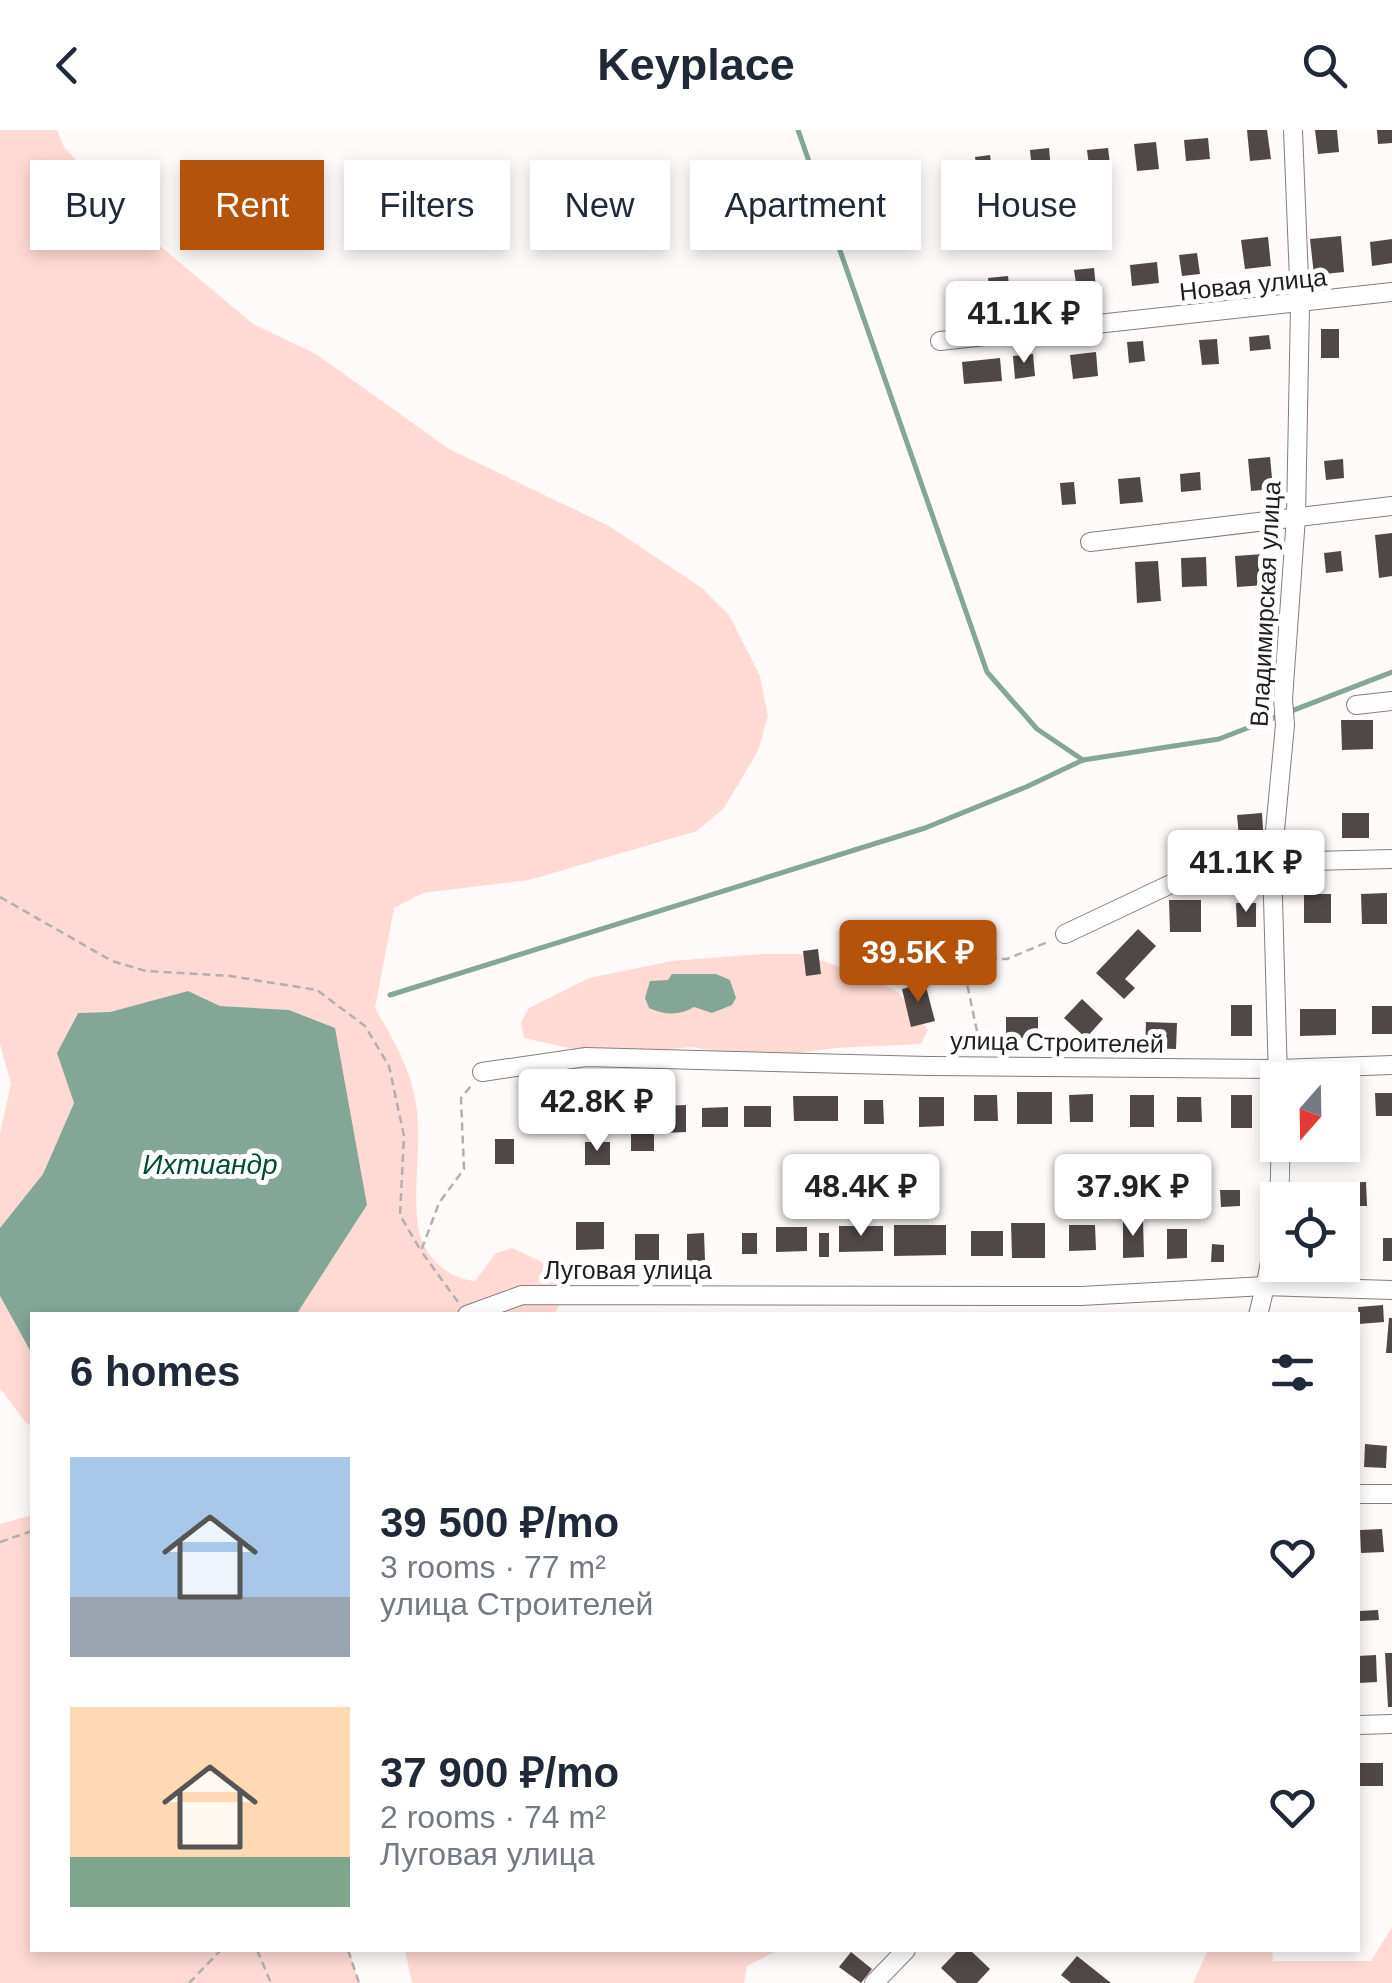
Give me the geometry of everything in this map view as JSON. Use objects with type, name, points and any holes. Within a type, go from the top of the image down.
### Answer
[{"type":"street","name":"Владимирская улица","points":[[1278,1062],[1272,862],[1285,725],[1296,516],[1300,304],[1293,130]]},
{"type":"street","name":"Новая улица","points":[[940,341],[1392,292]]},
{"type":"street","points":[[1090,542],[1392,506]]},
{"type":"street","points":[[1356,705],[1392,701]]},
{"type":"street","points":[[1065,934],[1173,882],[1272,862],[1392,859]]},
{"type":"street","name":"улица Строителей","points":[[482,1072],[586,1057],[1260,1074]]},
{"type":"street","name":"улица Строителей","points":[[1360,1067],[1392,1064]]},
{"type":"street","points":[[1259,1312],[1281,1162]]},
{"type":"street","name":"Луговая улица","points":[[475,1312],[522,1295],[1081,1296],[1265,1286],[1392,1290]]},
{"type":"street","points":[[1360,1494],[1392,1494]]},
{"type":"street","points":[[1360,1725],[1392,1724]]},
{"type":"street","points":[[874,1983],[904,1952]]},
{"type":"path","points":[[0,897],[112,961],[146,971],[230,976],[317,990],[365,1026],[390,1066],[404,1136],[400,1214],[421,1252],[465,1312]]},
{"type":"path","points":[[937,958],[1008,959],[1065,934]]},
{"type":"path","points":[[962,958],[985,1066]]},
{"type":"path","points":[[421,1252],[439,1204],[464,1169],[461,1098],[482,1072]]},
{"type":"path","points":[[0,1542],[30,1532]]},
{"type":"path","points":[[189,1983],[219,1952]]},
{"type":"path","points":[[258,1952],[271,1983]]},
{"type":"path","points":[[349,1952],[359,1983]]},
{"type":"shaded area","points":[[0,130],[57,130],[64,147],[76,160],[30,160],[30,250],[160,250],[160,246],[253,324],[316,354],[449,449],[609,526],[703,589],[729,615],[760,676],[768,716],[758,751],[724,808],[697,831],[529,880],[423,893],[394,908],[375,1008],[403,1060],[414,1093],[420,1237],[438,1264],[465,1279],[475,1281],[496,1253],[512,1248],[542,1262],[568,1286],[555,1312],[298,1312],[367,1205],[289,1010],[220,1006],[188,991],[110,1012],[77,1014],[57,1053],[74,1103],[43,1174],[0,1228],[0,1133],[11,1084],[0,1044]]},
{"type":"shaded area","points":[[802,954],[898,992],[928,1030],[921,1044],[835,1048],[762,1058],[691,1047],[605,1056],[524,1038],[521,1022],[529,1008],[589,978],[672,961]]},
{"type":"shaded area","points":[[0,1296],[30,1350],[30,1424],[0,1388]]},
{"type":"shaded area","points":[[30,1516],[30,1952],[350,1952],[358,1983],[0,1983],[0,1524]]},
{"type":"shaded area","points":[[1392,1927],[1392,1983],[1193,1983],[1207,1952],[1272,1952],[1273,1961],[1371,1961]]},
{"type":"shaded area","points":[[405,1952],[775,1952],[747,1966],[744,1983],[412,1983]]},
{"type":"water","points":[[672,974],[716,974],[730,980],[736,998],[732,1005],[712,1013],[694,1007],[672,1014],[649,1008],[645,998],[650,981],[668,980]]},
{"type":"water","name":"Ихтиандр","points":[[188,991],[220,1006],[289,1010],[335,1028],[367,1205],[298,1312],[30,1312],[30,1350],[0,1296],[0,1228],[43,1174],[74,1103],[57,1053],[78,1013],[110,1012]]},
{"type":"building","points":[[1247,130],[1267,130],[1271,159],[1250,161]]},
{"type":"building","points":[[1315,130],[1337,130],[1339,152],[1318,154]]},
{"type":"building","points":[[1377,130],[1392,130],[1392,143],[1378,144]]},
{"type":"building","points":[[1208,138],[1210,159],[1186,161],[1184,140]]},
{"type":"building","points":[[1156,142],[1159,169],[1137,171],[1134,144]]},
{"type":"building","points":[[1049,148],[1050,160],[1031,160],[1030,150]]},
{"type":"building","points":[[1108,148],[1110,160],[1088,160],[1087,150]]},
{"type":"building","points":[[1341,236],[1344,272],[1314,275],[1310,239]]},
{"type":"building","points":[[1268,237],[1271,266],[1245,269],[1241,240]]},
{"type":"building","points":[[1392,239],[1392,263],[1372,266],[1370,242]]},
{"type":"building","points":[[1197,253],[1200,274],[1182,276],[1179,255]]},
{"type":"building","points":[[1157,262],[1159,283],[1132,286],[1130,265]]},
{"type":"building","points":[[1094,268],[1096,288],[1077,290],[1074,270]]},
{"type":"building","points":[[1008,276],[1010,295],[990,298],[988,278]]},
{"type":"building","points":[[1321,329],[1339,329],[1339,358],[1321,358]]},
{"type":"building","points":[[1269,335],[1271,349],[1250,351],[1249,337]]},
{"type":"building","points":[[1217,339],[1219,364],[1202,365],[1199,340]]},
{"type":"building","points":[[1143,341],[1145,361],[1129,363],[1127,342]]},
{"type":"building","points":[[1096,352],[1098,376],[1073,379],[1070,355]]},
{"type":"building","points":[[1033,354],[1035,376],[1015,379],[1013,356]]},
{"type":"building","points":[[1000,358],[1002,381],[964,384],[962,362]]},
{"type":"building","points":[[1270,457],[1273,489],[1251,491],[1248,459]]},
{"type":"building","points":[[1343,459],[1344,478],[1326,480],[1324,461]]},
{"type":"building","points":[[1200,472],[1201,490],[1181,492],[1180,474]]},
{"type":"building","points":[[1140,477],[1143,502],[1120,504],[1118,479]]},
{"type":"building","points":[[1074,482],[1076,504],[1062,505],[1060,483]]},
{"type":"building","points":[[1392,533],[1392,576],[1379,578],[1375,535]]},
{"type":"building","points":[[1341,551],[1343,571],[1326,573],[1324,553]]},
{"type":"building","points":[[1263,554],[1265,585],[1237,587],[1235,556]]},
{"type":"building","points":[[1206,557],[1207,586],[1182,587],[1181,558]]},
{"type":"building","points":[[1158,561],[1161,601],[1137,603],[1135,562]]},
{"type":"building","points":[[1341,720],[1373,720],[1373,749],[1342,750]]},
{"type":"building","points":[[1262,813],[1264,846],[1240,848],[1237,815]]},
{"type":"building","points":[[1342,813],[1369,813],[1369,838],[1342,838]]},
{"type":"building","points":[[1387,893],[1387,924],[1362,924],[1361,894]]},
{"type":"building","points":[[1304,894],[1331,894],[1331,923],[1304,923]]},
{"type":"building","points":[[1169,900],[1201,900],[1201,932],[1170,932]]},
{"type":"building","points":[[1236,903],[1256,903],[1256,927],[1237,927]]},
{"type":"building","points":[[1138,929],[1156,946],[1125,979],[1135,988],[1124,999],[1096,973]]},
{"type":"building","points":[[818,949],[821,974],[806,976],[803,951]]},
{"type":"building","points":[[925,983],[935,1021],[911,1027],[902,989]]},
{"type":"building","points":[[1082,999],[1103,1019],[1086,1038],[1064,1018]]},
{"type":"building","points":[[1231,1005],[1252,1005],[1252,1036],[1231,1036]]},
{"type":"building","points":[[1372,1006],[1392,1006],[1392,1034],[1372,1034]]},
{"type":"building","points":[[1300,1009],[1336,1009],[1336,1035],[1300,1036]]},
{"type":"building","points":[[1006,1017],[1038,1017],[1038,1038],[1006,1038]]},
{"type":"building","points":[[1146,1022],[1177,1023],[1176,1049],[1145,1048]]},
{"type":"building","points":[[1017,1092],[1052,1092],[1052,1124],[1017,1124]]},
{"type":"building","points":[[1375,1093],[1392,1093],[1392,1116],[1376,1116]]},
{"type":"building","points":[[1093,1094],[1093,1122],[1070,1122],[1069,1095]]},
{"type":"building","points":[[974,1095],[997,1095],[998,1121],[974,1121]]},
{"type":"building","points":[[1130,1095],[1154,1095],[1154,1127],[1130,1127]]},
{"type":"building","points":[[1231,1095],[1252,1095],[1252,1128],[1231,1128]]},
{"type":"building","points":[[793,1096],[838,1096],[838,1121],[794,1121]]},
{"type":"building","points":[[919,1097],[944,1097],[944,1126],[919,1127]]},
{"type":"building","points":[[1177,1097],[1201,1097],[1202,1122],[1177,1122]]},
{"type":"building","points":[[526,1099],[541,1099],[541,1130],[526,1130]]},
{"type":"building","points":[[864,1100],[883,1100],[884,1124],[864,1124]]},
{"type":"building","points":[[686,1105],[686,1132],[663,1133],[663,1106]]},
{"type":"building","points":[[744,1106],[771,1106],[771,1127],[744,1127]]},
{"type":"building","points":[[728,1107],[728,1127],[702,1127],[702,1108]]},
{"type":"building","points":[[631,1118],[654,1118],[654,1151],[631,1151]]},
{"type":"building","points":[[495,1139],[514,1139],[514,1164],[495,1164]]},
{"type":"building","points":[[585,1142],[610,1142],[610,1165],[585,1165]]},
{"type":"building","points":[[1360,1182],[1366,1182],[1367,1206],[1360,1206]]},
{"type":"building","points":[[1220,1190],[1240,1190],[1240,1206],[1221,1207]]},
{"type":"building","points":[[1123,1220],[1143,1220],[1144,1257],[1123,1258]]},
{"type":"building","points":[[576,1222],[604,1222],[604,1249],[576,1250]]},
{"type":"building","points":[[1011,1223],[1045,1223],[1045,1258],[1012,1258]]},
{"type":"building","points":[[894,1225],[946,1225],[946,1255],[894,1256]]},
{"type":"building","points":[[1069,1225],[1095,1225],[1096,1250],[1069,1251]]},
{"type":"building","points":[[839,1226],[883,1226],[883,1251],[839,1252]]},
{"type":"building","points":[[776,1227],[807,1227],[807,1251],[776,1252]]},
{"type":"building","points":[[1167,1229],[1187,1229],[1187,1258],[1167,1259]]},
{"type":"building","points":[[971,1231],[1003,1231],[1003,1256],[971,1256]]},
{"type":"building","points":[[704,1233],[705,1261],[687,1261],[687,1234]]},
{"type":"building","points":[[742,1233],[757,1233],[757,1254],[742,1254]]},
{"type":"building","points":[[819,1233],[829,1233],[829,1257],[819,1257]]},
{"type":"building","points":[[635,1234],[659,1234],[659,1260],[635,1260]]},
{"type":"building","points":[[1383,1238],[1392,1238],[1392,1261],[1383,1261]]},
{"type":"building","points":[[1212,1244],[1224,1245],[1224,1262],[1211,1262]]},
{"type":"building","points":[[1383,1305],[1384,1322],[1360,1324],[1358,1307]]},
{"type":"building","points":[[1389,1318],[1392,1353],[1386,1353]]},
{"type":"building","points":[[1365,1444],[1387,1446],[1386,1468],[1364,1467]]},
{"type":"building","points":[[1382,1529],[1384,1552],[1361,1553],[1360,1530]]},
{"type":"building","points":[[1378,1610],[1379,1620],[1360,1621],[1360,1611]]},
{"type":"building","points":[[1385,1653],[1392,1653],[1392,1707],[1388,1707]]},
{"type":"building","points":[[1376,1655],[1377,1682],[1360,1683],[1360,1656]]},
{"type":"building","points":[[1360,1763],[1383,1763],[1383,1786],[1360,1786]]},
{"type":"building","points":[[851,1952],[872,1969],[861,1983],[839,1967]]},
{"type":"building","points":[[956,1952],[972,1952],[990,1969],[977,1983],[957,1983],[941,1968]]},
{"type":"building","points":[[1077,1956],[1111,1983],[1071,1983],[1061,1975]]},
{"type":"waterway","points":[[798,130],[987,672],[1037,729],[1083,760]]},
{"type":"waterway","points":[[390,995],[925,828],[1083,760],[1219,739],[1392,672]]}]
